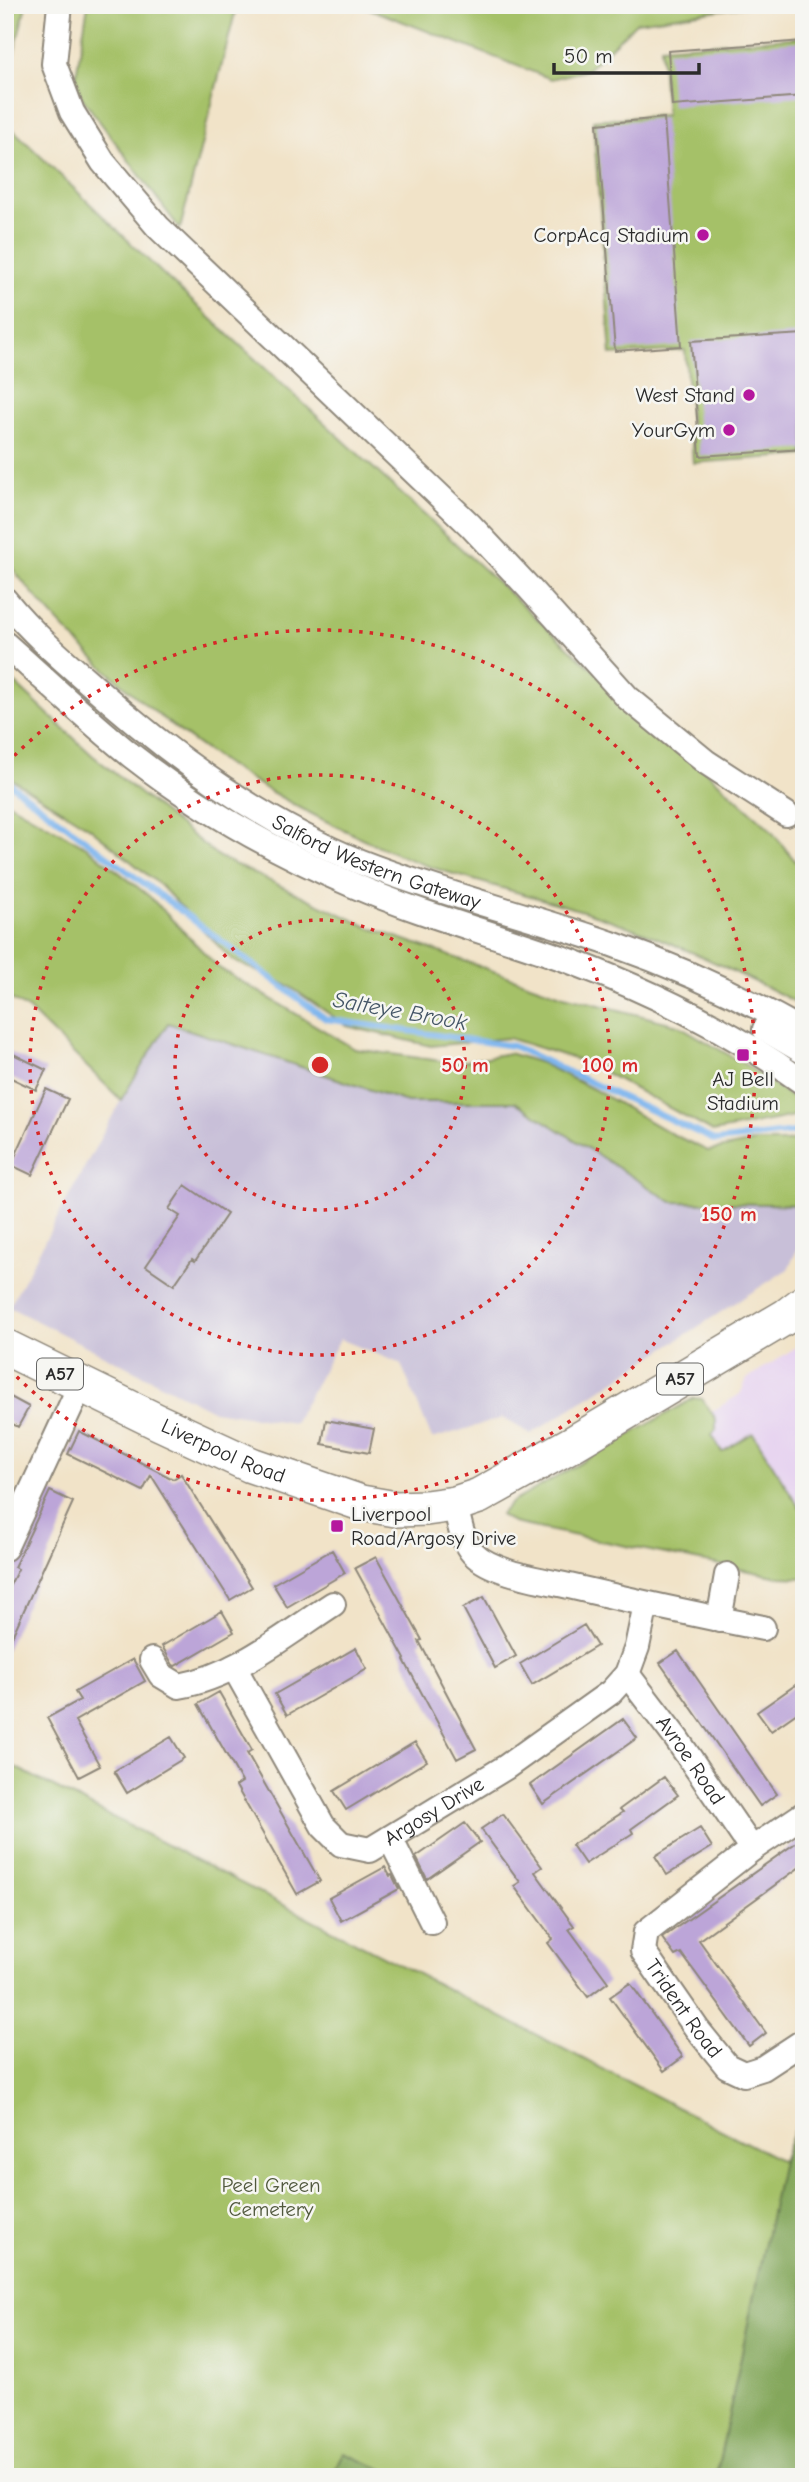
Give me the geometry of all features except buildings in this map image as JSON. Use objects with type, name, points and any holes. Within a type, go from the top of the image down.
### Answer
[{"type":"highway","name":"Liverpool Road","points":[[5,1347],[251,1465],[360,1503],[396,1509],[426,1508],[455,1504],[479,1496],[799,1310]]},
{"type":"street","points":[[60,5],[54,64],[72,111],[103,162],[158,227],[470,525],[628,698],[706,762],[786,814]]},
{"type":"street","name":"Salford Western Gateway","points":[[5,600],[40,639],[144,730],[198,773],[305,835],[358,861],[445,893],[612,944],[678,970],[746,1000],[804,1032]]},
{"type":"street","name":"Salford Western Gateway","points":[[5,643],[132,755],[201,805],[277,850],[415,909],[569,961],[632,986],[732,1035],[804,1083]]},
{"type":"street","points":[[678,970],[717,1003],[804,1052]]},
{"type":"street","points":[[5,1548],[81,1384]]},
{"type":"street","points":[[455,1504],[466,1544],[482,1561],[519,1574],[763,1628]]},
{"type":"street","points":[[719,1619],[727,1575]]},
{"type":"street","points":[[152,1660],[162,1675],[179,1686],[199,1682],[234,1667],[333,1604]]},
{"type":"street","name":"Argosy Drive","points":[[234,1667],[323,1826],[341,1844],[370,1850],[506,1767],[611,1692],[627,1674],[637,1647],[646,1604]]},
{"type":"street","name":"Avroe Road","points":[[627,1674],[676,1738],[752,1849]]},
{"type":"street","name":"Trident Road","points":[[804,1814],[752,1849],[646,1932],[643,1951],[697,2029],[727,2066],[744,2074],[764,2068],[804,2041]]},
{"type":"street","points":[[390,1838],[432,1922]]},
{"type":"shaded area","points":[[168,1023],[407,1102],[515,1102],[672,1202],[804,1205],[804,1235],[788,1269],[531,1434],[503,1418],[432,1439],[401,1364],[340,1339],[294,1423],[214,1411],[9,1307],[121,1100]]},
{"type":"shaded area","points":[[804,1342],[804,1515],[754,1433],[722,1453],[712,1435],[716,1419],[711,1412],[740,1394],[747,1379]]},
{"type":"green space","points":[[5,5],[26,5],[5,89]]},
{"type":"green space","points":[[88,5],[237,5],[180,229],[74,87]]},
{"type":"green space","points":[[360,5],[754,5],[637,22],[587,70],[551,79]]},
{"type":"green space","name":"CorpAcq Stadium","points":[[804,37],[804,455],[693,463],[685,350],[611,355],[593,120],[666,115],[661,47]]},
{"type":"green space","points":[[5,122],[167,278],[768,827],[804,872],[804,1007],[724,967],[646,933],[586,912],[419,863],[304,810],[208,752],[163,718],[79,644],[41,602],[5,559]]},
{"type":"green space","points":[[5,674],[92,755],[219,857],[368,927],[564,996],[678,1025],[749,1067],[804,1106],[804,1114],[713,1132],[588,1063],[508,1038],[431,1046],[347,1026],[289,986],[232,960],[161,886],[90,828],[5,775]]},
{"type":"green space","points":[[5,801],[88,848],[149,896],[219,968],[355,1049],[455,1063],[509,1053],[541,1063],[708,1151],[755,1142],[786,1142],[804,1138],[804,1205],[672,1202],[515,1102],[407,1102],[168,1023],[121,1100],[29,1010],[5,995]]},
{"type":"green space","points":[[694,1398],[702,1399],[716,1419],[716,1430],[712,1435],[722,1452],[753,1433],[804,1515],[804,1578],[779,1577],[513,1523],[500,1515],[511,1503]]},
{"type":"green space","name":"Peel Green Cemetery","points":[[5,1762],[782,2161],[716,2477],[400,2477],[344,2453],[331,2477],[5,2477]]},
{"type":"green space","points":[[804,2104],[804,2477],[716,2477],[782,2161]]},
{"type":"green space","points":[[344,2453],[400,2477],[331,2477]]},
{"type":"waterway","name":"Salteye Brook","points":[[5,780],[326,1019],[513,1046],[716,1141],[804,1131]]},
{"type":"place","name":"CorpAcq Stadium","points":[[703,235]]},
{"type":"place","name":"West Stand","points":[[749,395]]},
{"type":"place","name":"YourGym","points":[[729,430]]},
{"type":"place","name":"AJ Bell Stadium","points":[[743,1055]]},
{"type":"place","name":"Liverpool Road/Argosy Drive","points":[[337,1526]]}]
